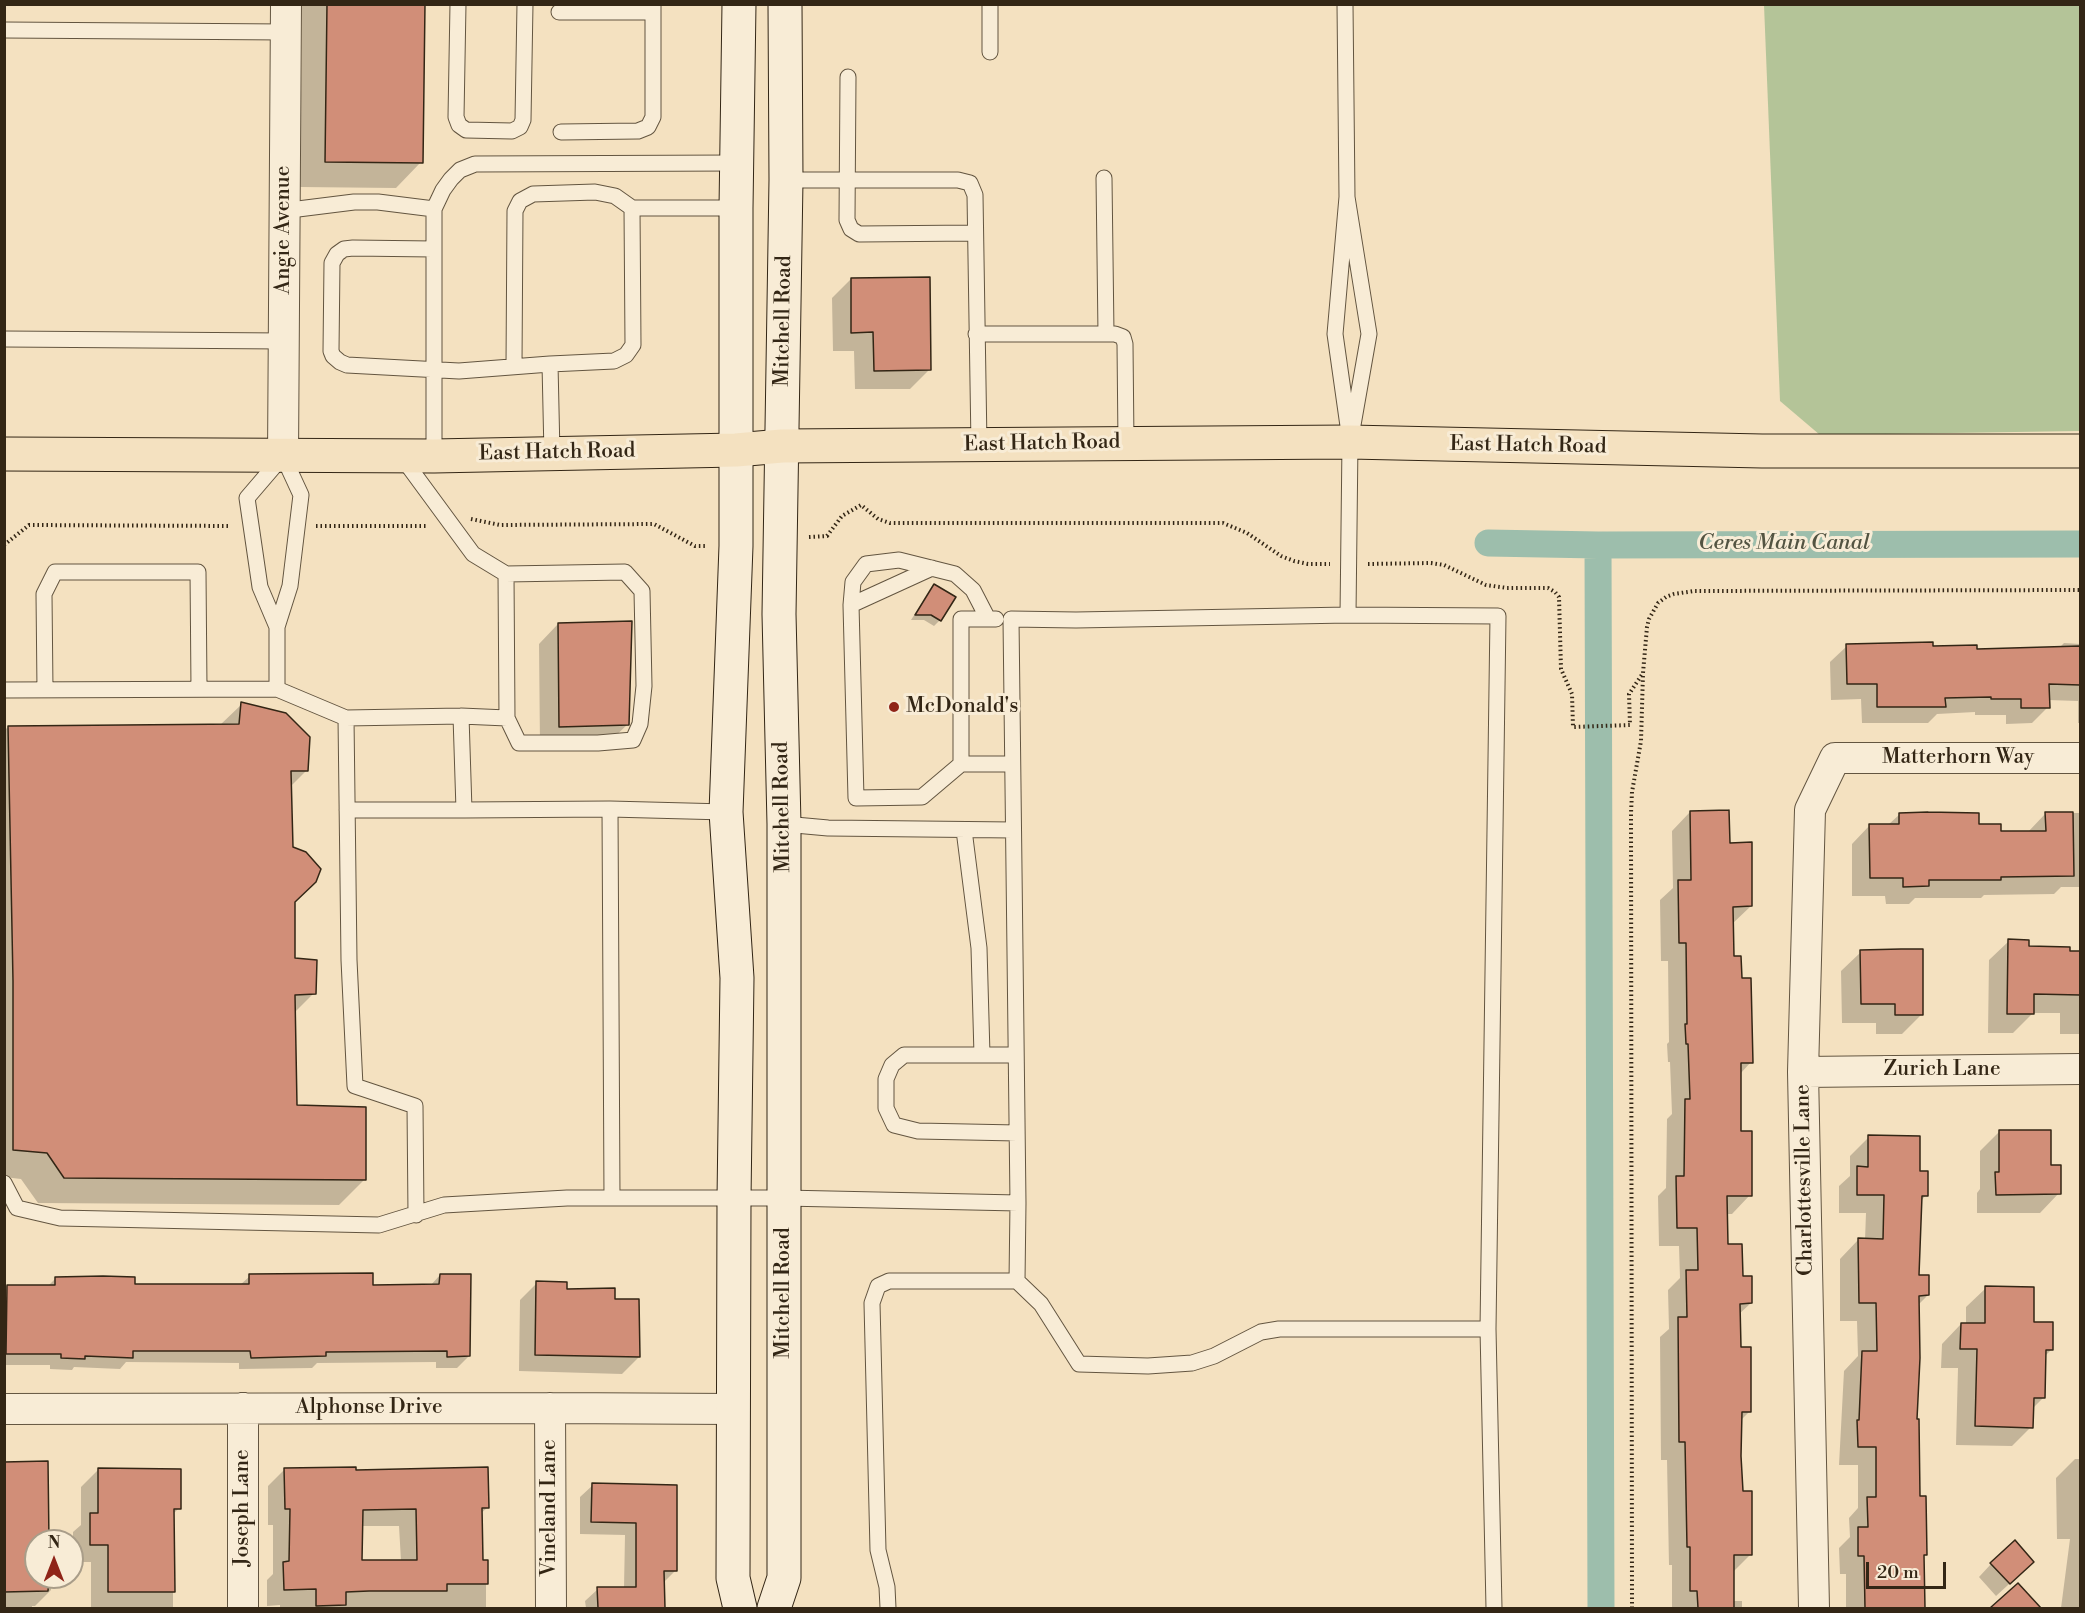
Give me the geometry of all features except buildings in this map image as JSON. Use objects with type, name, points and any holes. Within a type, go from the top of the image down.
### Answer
[{"type":"main road","points":[[739,4],[736,163],[735,607],[726,812],[737,978],[733,1578],[740,1608]]},
{"type":"main road","name":"Mitchell Road","points":[[774,1608],[784,1578],[784,824],[778,614],[786,180],[785,4]]},
{"type":"main road","name":"East Hatch Road","points":[[4,454],[434,456],[736,450],[782,446],[1350,442],[1762,451],[2080,451]]},
{"type":"street","name":"Angie Avenue","points":[[283,456],[286,18]]},
{"type":"street","name":"Matterhorn Way","points":[[1835,758],[2080,758]]},
{"type":"street","name":"Charlottesville Lane","points":[[1814,1608],[1803,1072],[1810,810],[1835,758]]},
{"type":"street","name":"Zurich Lane","points":[[1803,1072],[2080,1069]]},
{"type":"street","name":"Joseph Lane","points":[[243,1408],[243,1608]]},
{"type":"street","name":"Vineland Lane","points":[[550,1408],[550,1608]]},
{"type":"street","name":"Alphonse Drive","points":[[4,1409],[734,1409]]},
{"type":"lane","points":[[458,4],[456,117],[459,125],[466,130],[512,130],[520,128],[524,120],[525,4]]},
{"type":"lane","points":[[990,4],[990,52]]},
{"type":"lane","points":[[1345,4],[1347,197],[1335,334],[1350,442],[1348,615]]},
{"type":"lane","points":[[559,12],[653,8],[653,117],[648,127],[638,131],[561,132]]},
{"type":"lane","points":[[4,30],[286,18]]},
{"type":"lane","points":[[848,77],[848,220],[851,229],[859,234],[975,233]]},
{"type":"lane","points":[[434,456],[434,209],[443,190],[460,170],[475,164],[736,163]]},
{"type":"lane","points":[[1104,178],[1106,333]]},
{"type":"lane","points":[[786,180],[958,180],[970,183],[975,195],[979,445]]},
{"type":"lane","points":[[514,365],[515,211],[520,201],[533,194],[595,192],[615,196],[632,208],[736,208]]},
{"type":"lane","points":[[1347,197],[1369,334],[1350,442]]},
{"type":"lane","points":[[284,207],[298,209],[354,202],[378,202],[434,209]]},
{"type":"lane","points":[[433,249],[353,248],[344,249],[337,254],[332,263],[331,351],[340,362],[347,365],[459,371],[514,365],[614,361],[626,354],[633,345],[632,208]]},
{"type":"lane","points":[[976,334],[1116,333],[1123,337],[1125,344],[1126,443]]},
{"type":"lane","points":[[4,339],[284,340]]},
{"type":"lane","points":[[550,364],[552,454]]},
{"type":"lane","points":[[277,627],[260,587],[247,498],[283,456],[301,495],[290,586],[277,627],[277,689]]},
{"type":"lane","points":[[401,456],[473,554],[506,574],[625,572],[642,591],[644,686],[640,724],[633,740],[598,743],[519,743],[507,718],[506,574]]},
{"type":"lane","points":[[988,619],[973,590],[955,574],[899,560],[866,564],[853,582],[851,605],[856,798],[922,797],[961,764],[1012,764]]},
{"type":"lane","points":[[851,605],[932,568]]},
{"type":"lane","points":[[45,690],[44,594],[55,572],[198,572],[199,689]]},
{"type":"lane","points":[[961,764],[961,619],[1076,620],[1348,615],[1498,616],[1488,1329],[1494,1608]]},
{"type":"lane","points":[[1011,619],[1017,1281]]},
{"type":"lane","points":[[4,690],[277,689],[346,718],[461,716],[507,718]]},
{"type":"lane","points":[[461,716],[464,810]]},
{"type":"lane","points":[[346,718],[349,960],[355,1086],[414,1106],[416,1215]]},
{"type":"lane","points":[[610,809],[612,1198]]},
{"type":"lane","points":[[347,810],[610,809],[726,812]]},
{"type":"lane","points":[[784,824],[828,828],[1013,830]]},
{"type":"lane","points":[[964,830],[979,948],[982,1055]]},
{"type":"lane","points":[[1016,1054],[904,1055],[892,1065],[886,1079],[886,1108],[894,1125],[918,1131],[1017,1133]]},
{"type":"lane","points":[[4,1184],[17,1208],[60,1218],[379,1225],[444,1205],[567,1198],[784,1198],[1018,1203]]},
{"type":"lane","points":[[888,1608],[887,1587],[878,1550],[872,1303],[878,1286],[889,1281],[1017,1281],[1041,1304],[1079,1364],[1148,1366],[1192,1362],[1214,1356],[1261,1332],[1279,1329],[1488,1329]]},
{"type":"path","points":[[867,510],[878,519],[890,523],[1223,523],[1247,532],[1281,556],[1308,564],[1431,563],[1444,565],[1486,585],[1507,588],[1548,588],[1558,597],[1561,669],[1572,694],[1573,727],[1630,725],[1629,694],[1643,674]]},
{"type":"path","points":[[1632,1608],[1631,813],[1632,792],[1641,741],[1647,627],[1653,611],[1666,597],[1682,592],[2080,590]]},
{"type":"green space","points":[[1764,5],[2080,5],[2080,431],[1820,435],[1780,401]]},
{"type":"waterway","name":"Ceres Main Canal","points":[[1488,543],[1598,545],[2080,544]]},
{"type":"waterway","points":[[1598,545],[1601,1608]]},
{"type":"place","name":"McDonald's","points":[[894,707]]}]
